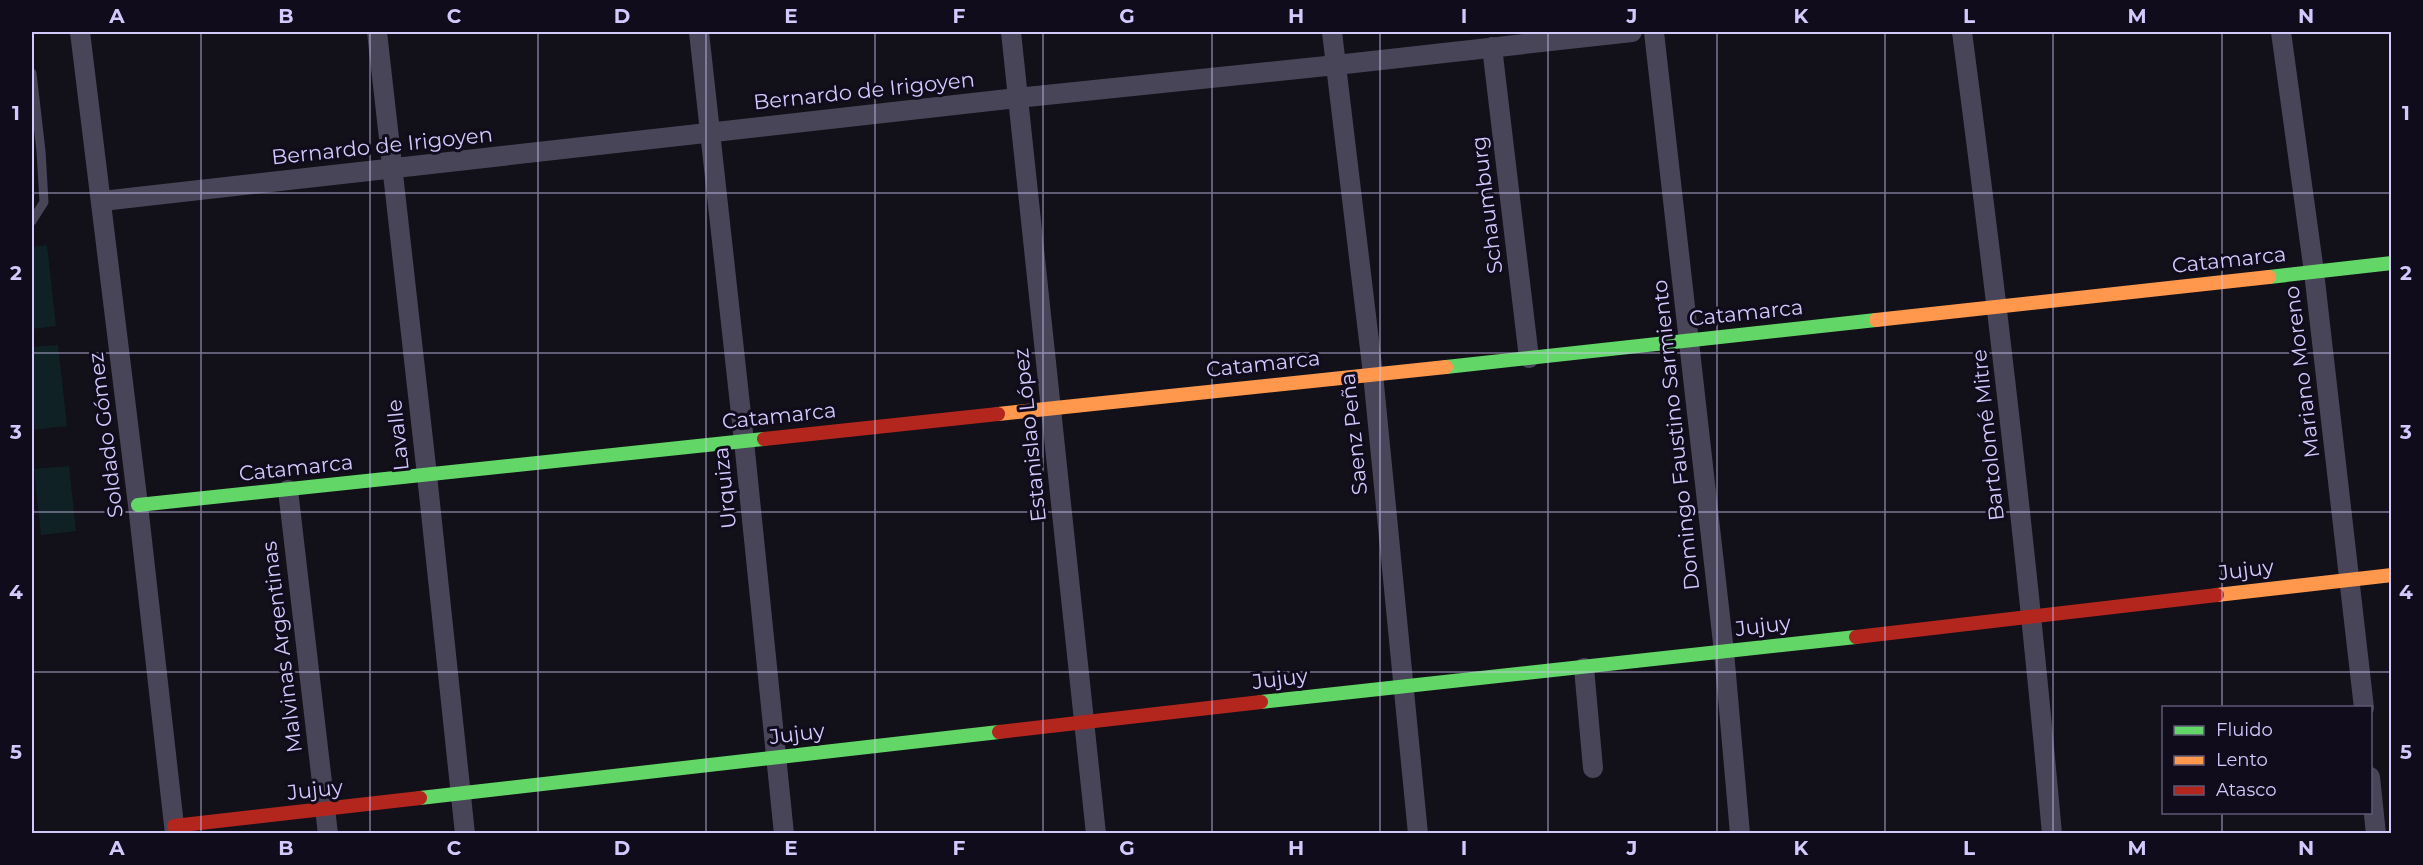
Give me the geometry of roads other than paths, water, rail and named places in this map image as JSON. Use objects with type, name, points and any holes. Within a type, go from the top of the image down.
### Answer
[{"type":"street","name":"Soldado Gómez","points":[[80,32],[138,505],[174,830]]},
{"type":"street","name":"Lavalle","points":[[377,32],[465,834]]},
{"type":"street","name":"Urquiza","points":[[699,32],[784,834]]},
{"type":"street","name":"Estanislao López","points":[[1011,32],[1096,834]]},
{"type":"street","name":"Saenz Peña","points":[[1332,32],[1373,374],[1418,834]]},
{"type":"street","name":"Bernardo de Irigoyen","points":[[102,201],[1017,98],[1632,32]]},
{"type":"street","name":"Domingo Faustino Sarmiento","points":[[1654,32],[1724,652],[1740,834]]},
{"type":"street","name":"Bartolomé Mitre","points":[[1962,32],[1998,306],[2033,616],[2052,834]]},
{"type":"street","name":"Mariano Moreno","points":[[2282,32],[2314,272],[2364,706]]},
{"type":"street","name":"Schaumburg","points":[[1492,48],[1529,358]]},
{"type":"street","name":"Catamarca","points":[[138,505],[1529,358],[2391,263]]},
{"type":"street","name":"Malvinas Argentinas","points":[[288,490],[328,834]]},
{"type":"street","name":"Jujuy","points":[[174,830],[460,794],[2391,575]]},
{"type":"street","points":[[1584,668],[1593,768]]},
{"type":"street","points":[[2372,796],[2376,834]]},
{"type":"lane","points":[[32,73],[44,202],[32,221]]}]
